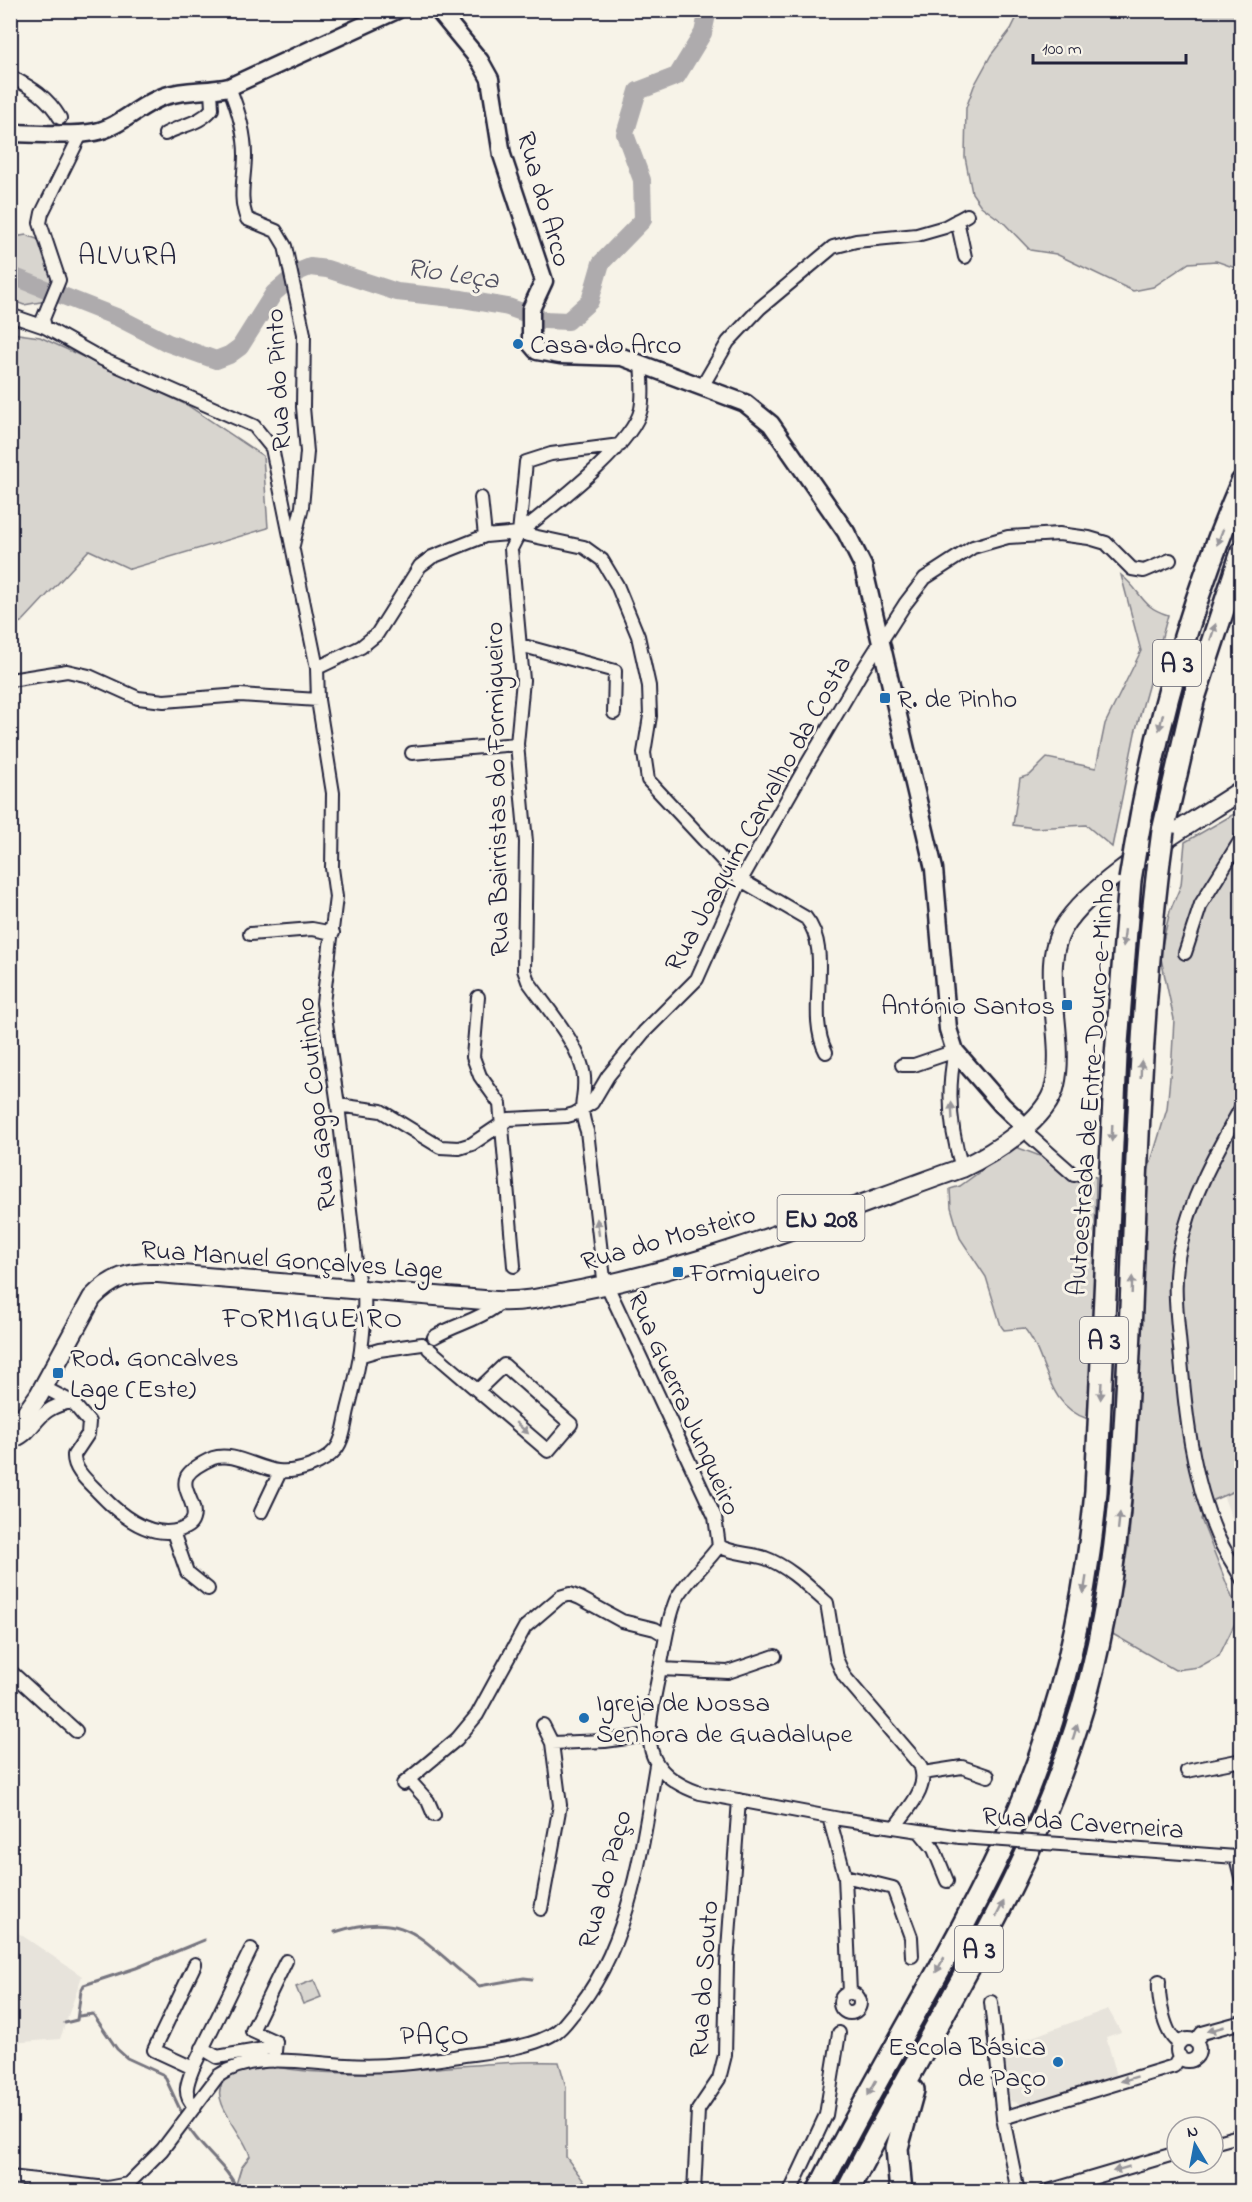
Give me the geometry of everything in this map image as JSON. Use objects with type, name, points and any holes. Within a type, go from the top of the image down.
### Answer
[{"type":"highway","name":"Autoestrada de Entre-Douro-e-Minho","points":[[818,2192],[884,2065],[977,1899],[1016,1817],[1049,1732],[1075,1636],[1090,1552],[1096,1491],[1116,1056],[1130,880],[1155,748],[1181,647],[1211,558],[1242,482]]},
{"type":"highway","name":"Autoestrada de Entre-Douro-e-Minho","points":[[847,2192],[1024,1863],[1048,1807],[1082,1709],[1103,1629],[1123,1484],[1142,1050],[1159,861],[1180,752],[1198,681],[1242,552]]},
{"type":"highway","points":[[901,2192],[897,2167],[899,2133],[909,2099],[937,2045],[932,2034]]},
{"type":"main road","name":"Rua do Mosteiro","points":[[473,1300],[525,1301],[607,1285],[712,1258],[962,1168],[991,1154],[1044,1108],[1055,1084],[1057,1038],[1052,968],[1059,937],[1073,913],[1097,888],[1242,790]]},
{"type":"main road","name":"Rua Manuel Gonçalves Lage","points":[[10,1436],[43,1387],[92,1298],[104,1285],[119,1276],[135,1272],[158,1273],[473,1300]]},
{"type":"street","points":[[10,133],[96,132],[146,103],[168,95],[211,92],[229,87],[397,10]]},
{"type":"street","name":"Rua do Arco","points":[[438,10],[480,61],[490,79],[502,155],[544,281],[531,309],[529,336],[531,344],[537,351],[560,355],[622,357],[703,385],[745,403],[771,424],[846,532],[863,566],[934,869],[948,1029],[955,1051]]},
{"type":"street","points":[[10,76],[41,94],[50,102],[60,118]]},
{"type":"street","name":"Rua do Pinto","points":[[229,87],[243,129],[245,155],[241,204],[247,219],[276,231],[285,246],[304,334],[303,407],[307,452],[302,507],[292,552]]},
{"type":"street","points":[[165,134],[198,122],[207,115],[212,109],[211,92]]},
{"type":"street","points":[[45,327],[43,319],[59,280],[40,223],[42,213],[82,132]]},
{"type":"street","points":[[703,385],[728,342],[760,308],[832,248],[856,241],[917,235],[962,217],[965,256]]},
{"type":"street","name":"Rua Gago Coutinho","points":[[10,315],[45,327],[102,359],[254,426],[272,448],[317,668],[318,700],[333,793],[332,868],[336,897],[323,1003],[362,1290],[363,1355],[336,1449],[308,1467],[280,1472]]},
{"type":"street","points":[[519,533],[620,445],[634,429],[641,410],[643,390],[641,363]]},
{"type":"street","name":"Rua Bairristas do Formigueiro","points":[[607,1285],[587,1131],[580,1112],[584,1077],[578,1055],[528,981],[524,970],[526,842],[517,744],[523,680],[511,549],[519,533],[526,462],[551,454],[620,445]]},
{"type":"street","points":[[481,498],[485,536]]},
{"type":"street","points":[[317,668],[361,647],[378,634],[420,566],[432,557],[485,536],[519,533],[584,547],[594,552],[617,585],[638,636],[647,674],[650,716],[644,753],[648,780],[741,880],[806,918],[813,927],[817,938],[818,1003],[822,1044],[826,1052]]},
{"type":"street","name":"Rua Joaquim Carvalho da Costa","points":[[580,1112],[592,1103],[608,1076],[654,1020],[697,979],[741,880],[823,737],[904,604],[925,578],[953,558],[1008,537],[1059,534],[1106,543],[1132,568],[1144,572],[1170,560]]},
{"type":"street","points":[[520,645],[615,671],[614,712]]},
{"type":"street","points":[[10,680],[67,671],[89,676],[138,698],[164,700],[240,695],[318,700]]},
{"type":"street","points":[[412,753],[517,744]]},
{"type":"street","points":[[1185,954],[1201,904],[1215,877],[1242,838]]},
{"type":"street","points":[[250,934],[312,929],[333,933]]},
{"type":"street","points":[[478,997],[473,1057],[480,1076],[500,1104],[514,1266]]},
{"type":"street","points":[[902,1065],[914,1065],[955,1051]]},
{"type":"street","points":[[955,1051],[1002,1105],[1024,1126],[1031,1137],[1074,1175]]},
{"type":"street","points":[[955,1051],[951,1072],[951,1109],[954,1144],[962,1168]]},
{"type":"street","points":[[338,1105],[381,1111],[440,1147],[449,1149],[472,1144],[501,1123],[517,1118],[567,1116],[580,1112]]},
{"type":"street","points":[[1242,1106],[1196,1192],[1179,1249],[1176,1282],[1182,1374],[1194,1460],[1217,1536],[1242,1579]]},
{"type":"street","name":"Rua Guerra Junqueiro","points":[[607,1285],[715,1517],[719,1546],[677,1599],[665,1635],[652,1702],[649,1735],[656,1765]]},
{"type":"street","points":[[464,1323],[473,1300]]},
{"type":"street","points":[[363,1355],[379,1350],[436,1344],[434,1337],[481,1317],[495,1306],[496,1301]]},
{"type":"street","points":[[426,1346],[548,1450],[571,1424],[504,1365],[478,1390]]},
{"type":"street","points":[[43,1387],[72,1402],[90,1422],[88,1434],[75,1455],[77,1469],[128,1519],[146,1528],[173,1532],[190,1525],[194,1506],[185,1485],[186,1478],[198,1467],[222,1456],[280,1472],[270,1487],[261,1512]]},
{"type":"street","points":[[10,1442],[20,1439],[46,1409],[56,1404],[72,1402]]},
{"type":"street","points":[[173,1532],[187,1572],[208,1589]]},
{"type":"street","points":[[719,1546],[727,1551],[765,1558],[779,1565],[827,1603],[836,1658],[844,1676],[920,1765],[923,1773],[923,1786],[896,1827]]},
{"type":"street","points":[[434,1815],[428,1801],[407,1782],[457,1739],[477,1715],[525,1627],[560,1597],[570,1594],[622,1621],[655,1629],[665,1635]]},
{"type":"street","points":[[660,1669],[728,1672],[775,1656]]},
{"type":"street","points":[[10,1671],[76,1731]]},
{"type":"street","points":[[541,1909],[560,1805],[552,1743],[543,1725]]},
{"type":"street","points":[[552,1743],[649,1735]]},
{"type":"street","points":[[1187,1771],[1242,1760]]},
{"type":"street","points":[[656,1765],[684,1788],[829,1817],[921,1832],[934,1849],[947,1881]]},
{"type":"street","name":"Rua do Paço","points":[[10,2177],[107,2188],[128,2184],[179,2128],[218,2076],[230,2068],[246,2063],[274,2061],[382,2067],[488,2052],[516,2046],[556,2032],[586,2000],[609,1961],[621,1931],[656,1765]]},
{"type":"street","points":[[923,1773],[962,1767],[988,1776]]},
{"type":"street","name":"Rua do Souto","points":[[694,2192],[698,2110],[719,2079],[726,2055],[727,1962],[739,1800]]},
{"type":"street","points":[[829,1817],[845,1876],[850,1993]]},
{"type":"street","name":"Rua da Caverneira","points":[[921,1832],[960,1837],[1239,1857]]},
{"type":"street","points":[[1239,1857],[1242,1881]]},
{"type":"street","points":[[845,1876],[893,1888],[908,1926],[912,1956]]},
{"type":"street","points":[[191,2111],[186,2087],[202,2048],[250,1949]]},
{"type":"street","points":[[274,2061],[276,2042],[252,2031],[286,1961]]},
{"type":"street","points":[[193,2068],[154,2050],[195,1964]]},
{"type":"street","points":[[1159,1981],[1158,1996],[1170,2037],[1180,2043]]},
{"type":"street","points":[[991,2002],[1003,2118],[1018,2192]]},
{"type":"street","points":[[1195,2042],[1206,2032],[1242,2022]]},
{"type":"street","points":[[790,2192],[826,2115],[839,2033]]},
{"type":"street","points":[[1180,2043],[1189,2039],[1199,2048],[1196,2057],[1186,2060],[1180,2056]]},
{"type":"street","points":[[1003,2118],[1174,2066],[1180,2056],[1180,2043]]},
{"type":"street","points":[[202,2048],[217,2057],[275,2048]]},
{"type":"street","points":[[1225,2140],[1242,2135]]},
{"type":"street","points":[[1045,2192],[1165,2157]]},
{"type":"shaded area","points":[[1020,11],[1241,11],[1241,270],[1216,261],[1189,263],[1153,287],[1133,291],[1056,254],[1030,250],[1004,223],[981,206],[972,193],[965,157],[966,108],[974,86],[991,55],[1011,29]]},
{"type":"shaded area","points":[[10,230],[15,237],[26,235],[45,242],[56,279],[46,301],[24,305],[11,300]]},
{"type":"shaded area","points":[[11,333],[40,337],[187,405],[263,456],[268,528],[130,569],[89,550],[23,621],[11,627]]},
{"type":"shaded area","points":[[1121,575],[1146,603],[1168,615],[1135,733],[1112,847],[1086,825],[1035,828],[1013,825],[1020,778],[1030,775],[1047,758],[1096,768],[1105,724],[1141,651]]},
{"type":"shaded area","points":[[1241,810],[1241,1488],[1209,1502],[1201,1519],[1239,1615],[1219,1656],[1199,1667],[1175,1670],[1111,1633],[1128,1547],[1136,1458],[1145,1181],[1167,1109],[1172,1056],[1174,1019],[1160,954],[1170,911],[1181,885],[1185,842]]},
{"type":"shaded area","points":[[1014,1147],[1077,1172],[1096,1177],[1094,1317],[1088,1419],[1063,1403],[1049,1379],[1032,1339],[1024,1328],[1004,1330],[1001,1326],[986,1277],[960,1238],[951,1207],[950,1189],[960,1186]]},
{"type":"shaded area","points":[[1241,1403],[1241,1541],[1219,1485]]},
{"type":"shaded area","points":[[11,1928],[82,1976],[60,2039],[11,2043]]},
{"type":"shaded area","points":[[314,1980],[321,1997],[303,2004],[296,1987]]},
{"type":"shaded area","name":"Escola Básica de Paço","points":[[1108,2009],[1121,2032],[1106,2037],[1117,2076],[1022,2104],[1010,2101],[1002,2048]]},
{"type":"shaded area","points":[[524,2062],[559,2062],[566,2087],[566,2157],[591,2191],[234,2191],[241,2168],[250,2156],[224,2109],[220,2091],[226,2079],[239,2072],[255,2067],[270,2066],[311,2072],[346,2073]]},
{"type":"waterway","name":"Rio Leça","points":[[10,275],[119,318],[168,343],[216,360],[240,347],[274,293],[300,271],[310,267],[327,269],[397,292],[462,299],[508,307],[544,320],[568,321],[590,301],[601,263],[643,220],[642,180],[625,134],[638,91],[677,76],[703,33],[708,10]]},
{"type":"waterway","points":[[335,1932],[382,1924],[400,1928],[430,1945],[479,1986],[524,1978],[532,1979]]},
{"type":"waterway","points":[[65,2023],[77,2020],[84,1985],[136,1968],[204,1940]]},
{"type":"waterway","points":[[79,2016],[93,2014],[117,2049],[127,2058],[164,2075],[183,2116]]},
{"type":"waterway","points":[[187,2125],[228,2174],[239,2192]]},
{"type":"place","name":"Casa do Arco","points":[[518,344]]},
{"type":"place","name":"R. de Pinho","points":[[885,698]]},
{"type":"place","name":"António Santos","points":[[1067,1005]]},
{"type":"place","name":"Formigueiro","points":[[678,1272]]},
{"type":"place","name":"Rod. Goncalves Lage (Este)","points":[[58,1373]]},
{"type":"place","name":"Igreja de Nossa Senhora de Guadalupe","points":[[584,1718]]},
{"type":"place","name":"Escola Básica de Paço","points":[[1058,2062]]},
{"type":"district","name":"ALVURA","points":[[128,254]]},
{"type":"district","name":"FORMIGUEIRO","points":[[313,1317]]},
{"type":"district","name":"PAÇO","points":[[435,2034]]}]
